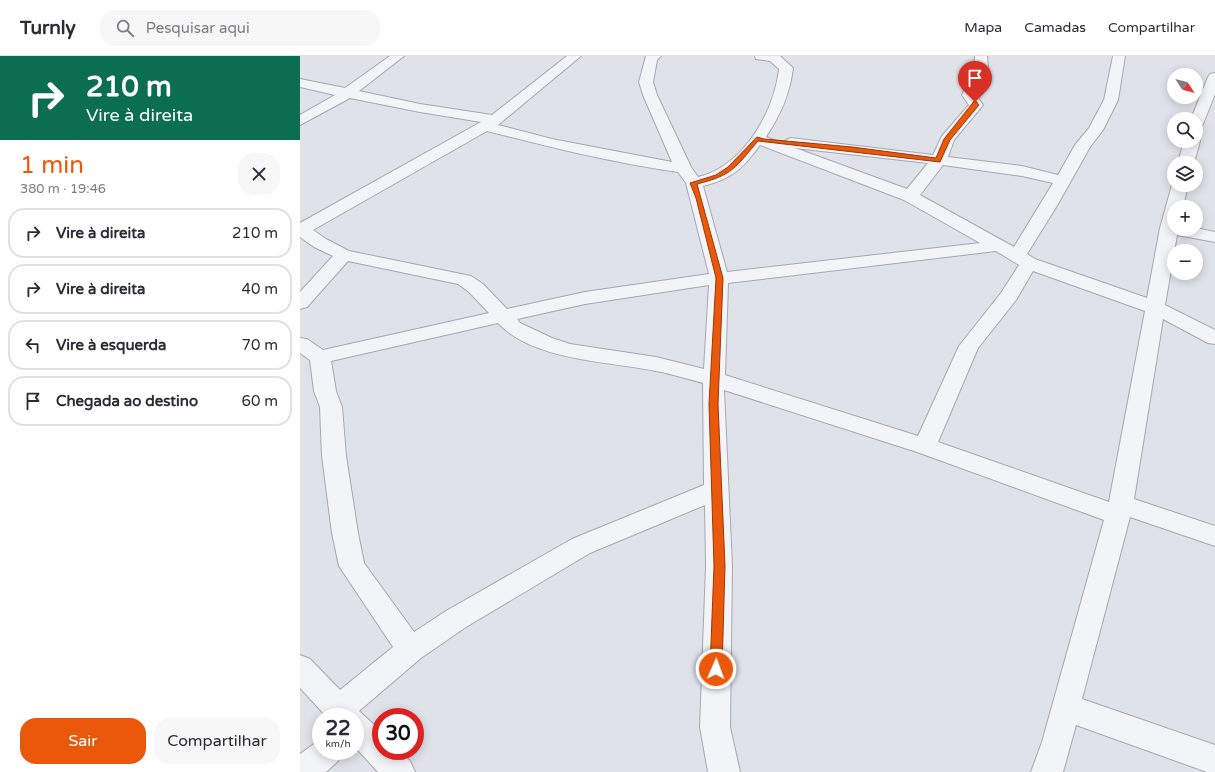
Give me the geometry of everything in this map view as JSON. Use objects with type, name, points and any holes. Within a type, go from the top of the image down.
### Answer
[{"type":"street","points":[[300,121],[348,93],[398,56]]},
{"type":"street","points":[[575,56],[490,123],[301,229],[320,243],[344,255],[464,280],[476,288],[513,327],[529,336],[568,350],[656,364],[714,379],[1119,510],[1215,536]]},
{"type":"street","points":[[655,56],[651,58],[646,82],[650,95],[699,198],[719,278],[714,379],[719,566],[715,728],[724,772]]},
{"type":"street","points":[[910,196],[938,161],[947,139],[976,105],[969,95],[981,69],[981,56]]},
{"type":"street","points":[[925,446],[969,346],[1008,296],[1023,260],[1063,181],[1083,145],[1096,130],[1111,100],[1119,56]]},
{"type":"street","points":[[300,83],[490,123],[551,143],[653,164],[688,176],[718,177],[731,169],[760,140],[779,100],[786,81],[786,68],[771,57]]},
{"type":"street","points":[[1201,112],[1215,77]]},
{"type":"street","points":[[760,140],[852,149],[1022,172],[1063,181]]},
{"type":"street","points":[[760,140],[910,196],[1023,260],[1156,308],[1215,338]]},
{"type":"street","points":[[1203,231],[1215,238]]},
{"type":"street","points":[[1047,772],[1057,742],[1065,707],[1119,510],[1169,236]]},
{"type":"street","points":[[300,344],[320,357],[585,298],[719,278],[997,246]]},
{"type":"street","points":[[300,303],[344,255]]},
{"type":"street","points":[[320,357],[325,391],[331,407],[334,456],[345,533],[352,566],[411,649]]},
{"type":"street","points":[[361,708],[411,649],[456,619],[581,546],[716,490]]},
{"type":"street","points":[[300,668],[338,708]]},
{"type":"street","points":[[1065,707],[1215,760]]},
{"type":"street","points":[[364,736],[399,772]]},
{"type":"street","points":[[303,772],[317,760]]},
{"type":"route","points":[[716,669],[719,566],[714,379],[719,278],[694,183],[718,177],[731,169],[757,139],[763,141],[852,149],[938,161],[947,139],[973,109],[976,105],[975,102]]}]
